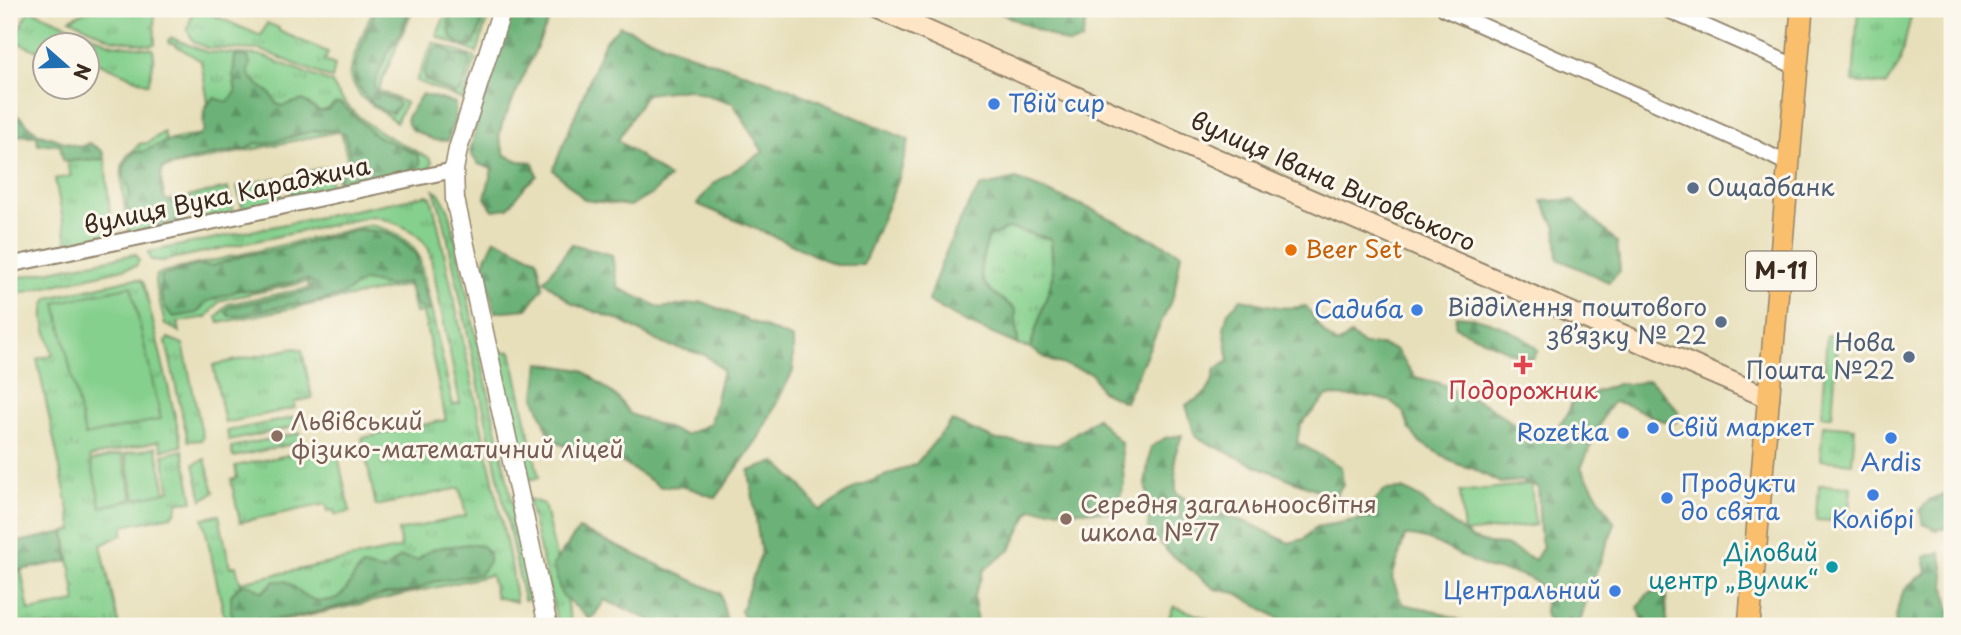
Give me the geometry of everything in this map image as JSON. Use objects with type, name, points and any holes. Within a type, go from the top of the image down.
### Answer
[{"type":"main road","name":"вулиця Івана Виговського","points":[[878,9],[1769,398]]},
{"type":"main road","name":"М-11","points":[[1749,626],[1802,9]]},
{"type":"street","points":[[502,9],[458,149],[454,170],[455,198],[548,626]]},
{"type":"street","points":[[1445,9],[1790,165]]},
{"type":"street","points":[[1666,9],[1797,67]]},
{"type":"street","name":"вулиця Вука Караджича","points":[[9,265],[454,170]]},
{"type":"green space","points":[[29,9],[84,32],[32,32],[32,49],[14,41]]},
{"type":"green space","points":[[90,9],[154,9],[155,44],[111,39],[102,32],[70,19]]},
{"type":"green space","points":[[194,9],[212,11],[211,14],[261,36],[267,23],[328,52],[325,61],[335,65],[332,79],[261,50],[207,48],[194,42],[187,30]]},
{"type":"green space","points":[[373,9],[413,9],[378,90],[406,103],[396,122],[361,97],[350,78],[353,58]]},
{"type":"green space","points":[[376,9],[410,9],[374,87],[377,93],[399,105],[393,113],[375,106],[354,79],[356,61]]},
{"type":"green space","points":[[448,9],[490,9],[477,53],[436,36]]},
{"type":"green space","points":[[453,9],[486,11],[476,39],[470,47],[461,45],[451,37],[448,21]]},
{"type":"green space","points":[[509,9],[554,9],[502,124],[499,137],[505,155],[519,161],[533,162],[537,176],[526,185],[508,208],[493,210],[485,198],[492,169],[478,164],[470,152],[491,63]]},
{"type":"green space","points":[[998,9],[1070,9],[1087,15],[1082,41],[1069,44],[998,12]]},
{"type":"green space","points":[[1858,9],[1913,9],[1899,65],[1886,85],[1853,82]]},
{"type":"green space","points":[[620,26],[689,54],[783,86],[909,140],[899,178],[863,265],[835,265],[697,204],[713,184],[763,152],[733,103],[687,89],[646,94],[618,140],[669,178],[651,195],[630,206],[585,200],[553,170],[605,41]]},
{"type":"green space","points":[[172,38],[206,52],[260,55],[332,83],[340,96],[361,118],[386,136],[428,157],[432,162],[430,168],[340,193],[334,166],[348,162],[341,131],[159,169],[165,201],[179,198],[185,223],[129,234],[122,176],[127,156],[139,144],[147,143],[164,132],[166,141],[213,132],[201,61],[172,43],[169,44],[168,40]]},
{"type":"green space","points":[[102,40],[112,44],[153,49],[154,60],[148,84],[102,64]]},
{"type":"green space","points":[[433,42],[476,58],[463,100],[416,81]]},
{"type":"green space","points":[[442,47],[454,55],[468,57],[471,62],[461,91],[454,94],[426,80],[424,72],[435,48]]},
{"type":"green space","points":[[235,56],[248,57],[248,72],[251,78],[270,93],[276,103],[282,106],[303,100],[322,111],[340,103],[375,135],[418,155],[420,165],[390,179],[346,185],[339,180],[341,169],[351,160],[345,134],[330,130],[314,131],[265,144],[256,143],[246,149],[206,156],[163,168],[161,183],[164,198],[178,210],[177,220],[168,226],[136,222],[126,205],[130,193],[123,172],[126,163],[134,152],[142,152],[170,140],[180,143],[199,136],[204,130],[207,104],[214,98],[228,102],[236,92],[233,75]]},
{"type":"green space","points":[[422,94],[455,103],[455,118],[448,141],[434,140],[411,129],[408,124],[407,117]]},
{"type":"green space","points":[[9,111],[37,133],[80,147],[89,143],[102,151],[105,159],[63,161],[60,144],[38,145],[37,136],[9,135]]},
{"type":"green space","points":[[105,159],[112,237],[68,246],[55,179],[71,176],[66,161]]},
{"type":"green space","points":[[327,167],[333,194],[293,202],[288,176]]},
{"type":"green space","points":[[278,178],[283,204],[243,212],[237,186]]},
{"type":"green space","points":[[1016,179],[1093,210],[1181,253],[1174,294],[1125,402],[1101,391],[1091,373],[1051,361],[1030,348],[1053,277],[1051,239],[1009,228],[989,237],[984,252],[981,263],[982,280],[1015,309],[1018,345],[965,322],[928,301],[950,242],[980,187]]},
{"type":"green space","points":[[228,188],[233,214],[194,221],[189,196]]},
{"type":"green space","points":[[434,190],[439,193],[449,211],[533,599],[524,600],[444,221]]},
{"type":"green space","points":[[427,195],[431,197],[437,220],[512,569],[516,602],[496,597],[491,575],[262,626],[229,626],[225,620],[203,518],[219,515],[230,567],[236,566],[240,582],[401,548],[398,531],[466,516],[460,488],[376,506],[362,438],[446,420],[423,312],[415,313],[409,285],[219,323],[217,317],[228,304],[309,288],[308,282],[226,299],[219,302],[207,317],[178,322],[180,332],[165,324],[156,276],[163,272],[370,225],[392,232],[410,244],[419,256],[453,405],[460,403],[429,249],[411,231],[373,216],[162,261],[151,260],[148,252]]},
{"type":"green space","points":[[1573,200],[1617,242],[1620,271],[1609,282],[1558,259],[1556,227],[1542,201]]},
{"type":"green space","points":[[1009,228],[1051,239],[1053,277],[1030,348],[1018,345],[1015,309],[987,286],[981,272],[989,237]]},
{"type":"green space","points":[[358,230],[391,235],[417,256],[430,309],[428,311],[416,306],[408,282],[388,286],[364,281],[342,295],[305,305],[293,304],[238,316],[229,316],[226,312],[230,307],[310,291],[313,283],[307,279],[252,291],[240,290],[206,302],[197,313],[174,317],[162,298],[162,276],[197,265],[212,266],[245,255],[269,252]]},
{"type":"green space","points":[[495,239],[537,259],[543,287],[527,309],[495,312],[483,264]]},
{"type":"green space","points":[[572,244],[612,255],[618,288],[661,308],[703,302],[793,339],[793,371],[759,437],[716,498],[684,486],[661,487],[612,456],[576,452],[551,439],[535,398],[539,363],[582,370],[617,397],[630,414],[685,435],[710,424],[723,370],[705,355],[663,344],[619,320],[573,304],[544,281]]},
{"type":"green space","points":[[136,254],[139,261],[136,266],[21,293],[16,289],[15,278]]},
{"type":"green space","points":[[131,279],[141,280],[144,284],[182,446],[162,450],[159,441],[90,457],[101,506],[170,491],[163,455],[183,450],[193,501],[179,502],[171,516],[123,526],[123,534],[101,545],[119,626],[9,626],[9,575],[21,570],[29,611],[76,602],[65,532],[73,530],[37,359],[53,355],[45,325],[46,303],[49,298]]},
{"type":"green space","points":[[131,286],[161,419],[85,436],[56,303]]},
{"type":"green space","points":[[1241,299],[1281,307],[1306,306],[1323,331],[1337,344],[1351,335],[1364,345],[1381,345],[1396,350],[1415,377],[1439,383],[1489,406],[1528,434],[1542,426],[1557,428],[1567,415],[1573,400],[1618,384],[1649,380],[1661,390],[1679,413],[1676,422],[1663,421],[1630,406],[1613,402],[1604,415],[1581,468],[1615,524],[1590,587],[1581,619],[1573,626],[1550,622],[1546,617],[1542,589],[1535,582],[1478,564],[1437,543],[1416,537],[1405,536],[1392,578],[1402,604],[1436,611],[1473,626],[1291,626],[1236,593],[1215,589],[1168,552],[1148,530],[1150,504],[1145,484],[1151,447],[1165,438],[1182,435],[1175,455],[1176,493],[1190,502],[1253,525],[1289,543],[1304,539],[1316,527],[1367,518],[1373,502],[1385,490],[1402,489],[1418,496],[1473,539],[1505,545],[1535,560],[1543,547],[1539,525],[1538,487],[1520,481],[1500,483],[1474,469],[1457,464],[1419,442],[1404,413],[1392,402],[1373,397],[1327,396],[1300,425],[1297,442],[1341,467],[1343,484],[1334,498],[1241,459],[1195,436],[1186,405],[1207,391],[1215,369],[1229,361],[1224,328],[1228,312]]},
{"type":"green space","points":[[1456,316],[1500,326],[1521,336],[1538,350],[1533,359],[1515,354],[1455,327]]},
{"type":"green space","points":[[1827,335],[1838,336],[1832,416],[1821,416]]},
{"type":"green space","points":[[168,338],[183,344],[203,438],[201,440],[188,441],[166,342]]},
{"type":"green space","points":[[295,348],[302,350],[312,398],[294,402],[295,408],[225,423],[213,365]]},
{"type":"green space","points":[[495,351],[511,352],[539,478],[525,480]]},
{"type":"green space","points":[[297,417],[299,426],[229,441],[227,431]]},
{"type":"green space","points":[[1097,418],[1121,443],[1124,483],[1115,512],[1031,509],[1010,550],[984,570],[974,596],[977,626],[748,626],[741,611],[761,554],[749,471],[776,462],[802,487],[820,511],[856,487],[916,464],[952,421],[997,440],[1058,445]]},
{"type":"green space","points":[[1823,425],[1855,428],[1852,463],[1820,460]]},
{"type":"green space","points":[[300,433],[302,442],[233,457],[231,447]]},
{"type":"green space","points":[[156,447],[166,492],[135,499],[125,454]]},
{"type":"green space","points":[[337,451],[350,512],[335,515],[334,510],[328,511],[326,504],[240,522],[231,480],[237,478],[235,466],[304,452],[306,457]]},
{"type":"green space","points":[[122,454],[133,499],[101,507],[91,461]]},
{"type":"green space","points":[[205,459],[214,492],[202,500],[194,464]]},
{"type":"green space","points":[[1531,484],[1535,525],[1464,533],[1460,492]]},
{"type":"green space","points":[[1819,485],[1851,487],[1848,522],[1817,520]]},
{"type":"green space","points":[[1952,494],[1952,527],[1937,530],[1923,524],[1920,510],[1930,499]]},
{"type":"green space","points":[[528,499],[544,504],[572,626],[558,626]]},
{"type":"green space","points":[[579,529],[720,593],[728,626],[664,626],[605,600],[591,620],[561,594],[553,565]]},
{"type":"green space","points":[[65,532],[68,561],[9,575],[9,544]]},
{"type":"green space","points":[[468,544],[482,546],[489,553],[489,562],[480,574],[433,582],[413,591],[388,594],[305,615],[248,623],[235,621],[231,612],[231,595],[241,584],[251,585],[262,592],[275,581],[286,581],[311,599],[330,600],[337,598],[347,589],[363,566],[384,571],[400,557],[418,560],[429,551],[441,547]]},
{"type":"green space","points":[[1940,552],[1952,626],[1895,626],[1902,594],[1911,583],[1927,573],[1924,557]]},
{"type":"green space","points":[[1660,589],[1666,591],[1667,626],[1645,626],[1638,607],[1647,595]]},
{"type":"green space","points":[[1174,606],[1208,619],[1205,626],[1165,626]]},
{"type":"place","name":"Твій сир","points":[[994,104]]},
{"type":"place","name":"Ощадбанк","points":[[1693,188]]},
{"type":"place","name":"Beer Set","points":[[1291,250]]},
{"type":"place","name":"Садиба","points":[[1417,310]]},
{"type":"place","name":"Відділення поштового зв’язку № 22","points":[[1721,322]]},
{"type":"place","name":"Нова Пошта №22","points":[[1909,357]]},
{"type":"place","name":"Подорожник","points":[[1523,365]]},
{"type":"place","name":"Свій маркет","points":[[1653,428]]},
{"type":"place","name":"Rozetka","points":[[1623,433]]},
{"type":"place","name":"Львівський фізико-математичний ліцей","points":[[277,436]]},
{"type":"place","name":"Ardis","points":[[1891,438]]},
{"type":"place","name":"Колібрі","points":[[1873,495]]},
{"type":"place","name":"Продукти до свята","points":[[1667,498]]},
{"type":"place","name":"Середня загальноосвітня школа №77","points":[[1066,519]]},
{"type":"place","name":"Діловий центр „Вулик“","points":[[1832,567]]},
{"type":"place","name":"Центральний","points":[[1615,591]]}]
